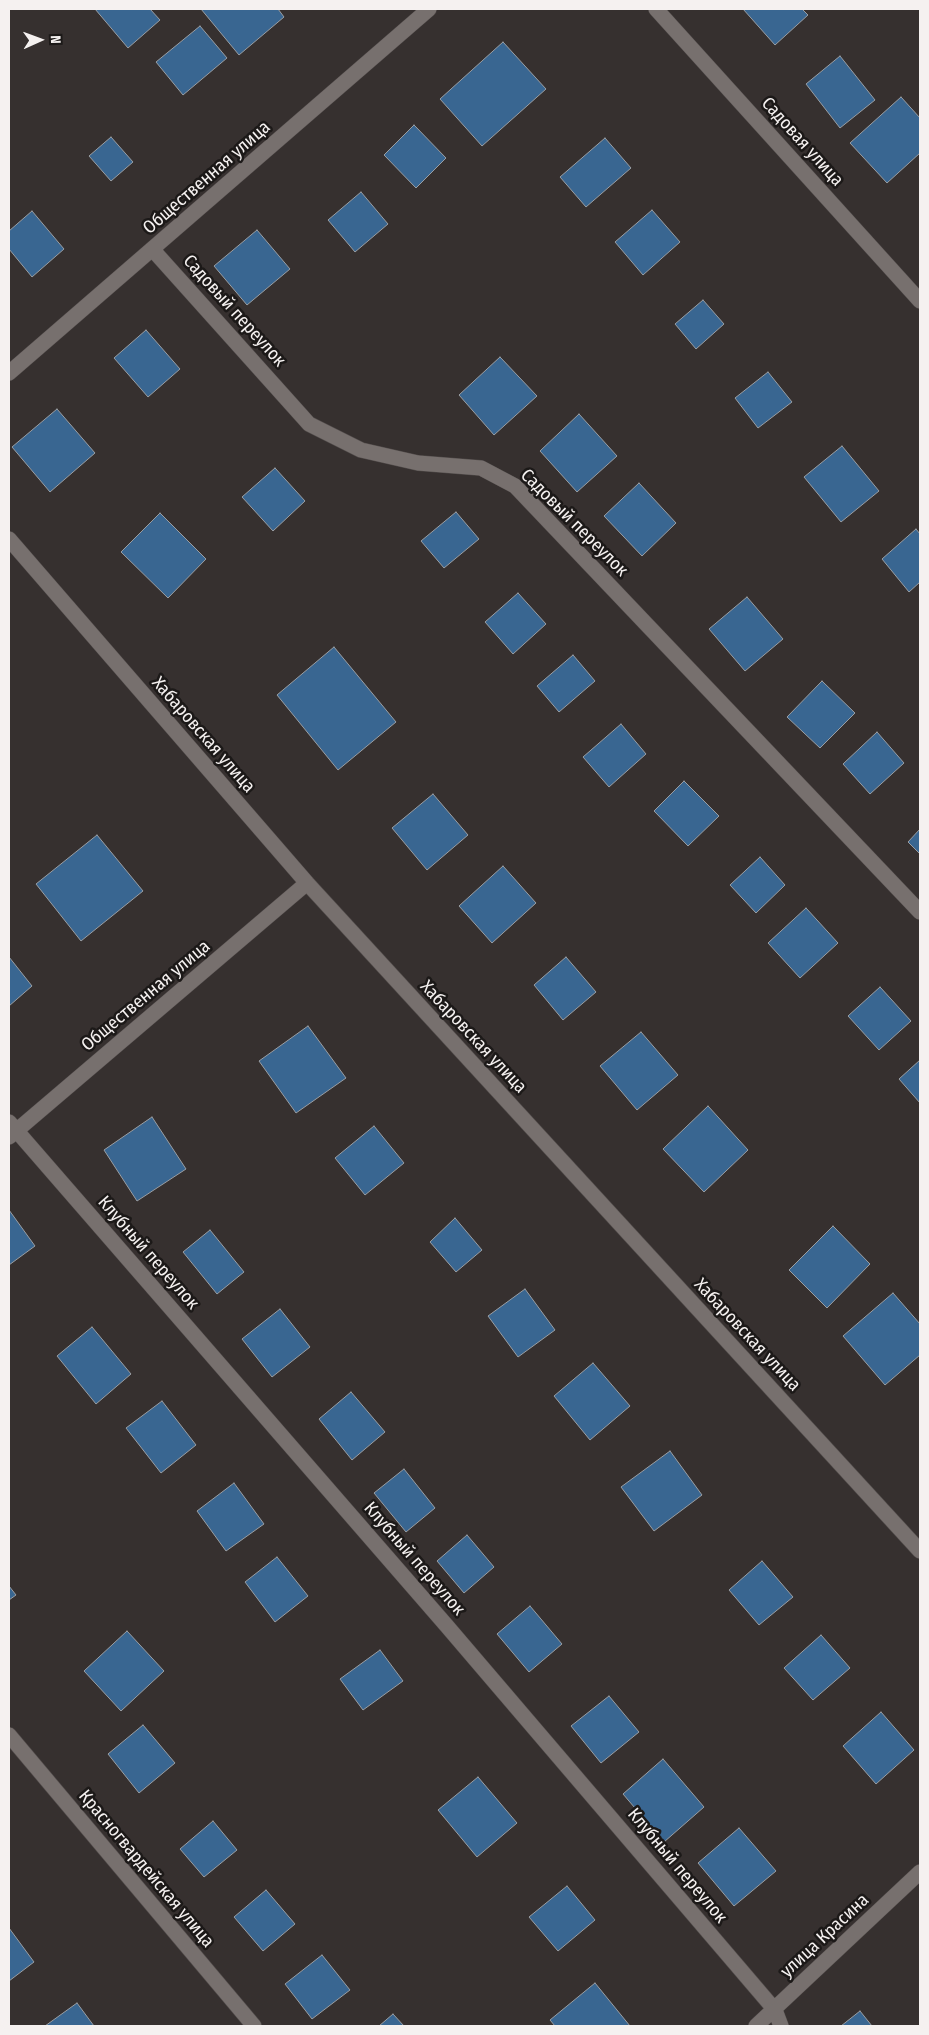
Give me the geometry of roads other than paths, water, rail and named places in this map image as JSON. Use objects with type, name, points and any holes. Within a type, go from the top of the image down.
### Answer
[{"type":"street","name":"Общественная улица","points":[[9,373],[429,9]]},
{"type":"street","name":"Садовая улица","points":[[656,9],[920,301]]},
{"type":"street","name":"Садовый переулок","points":[[153,250],[309,424],[361,450],[418,463],[481,468],[515,486],[920,912]]},
{"type":"street","name":"Хабаровская улица","points":[[9,539],[306,883],[920,1551]]},
{"type":"street","name":"Общественная улица","points":[[11,1130],[306,883]]},
{"type":"street","name":"Клубный переулок","points":[[11,1130],[446,1625],[775,2010],[781,2026]]},
{"type":"street","name":"Красногвардейская улица","points":[[9,1735],[254,2026]]},
{"type":"street","name":"улица Красина","points":[[756,2026],[920,1872]]}]
